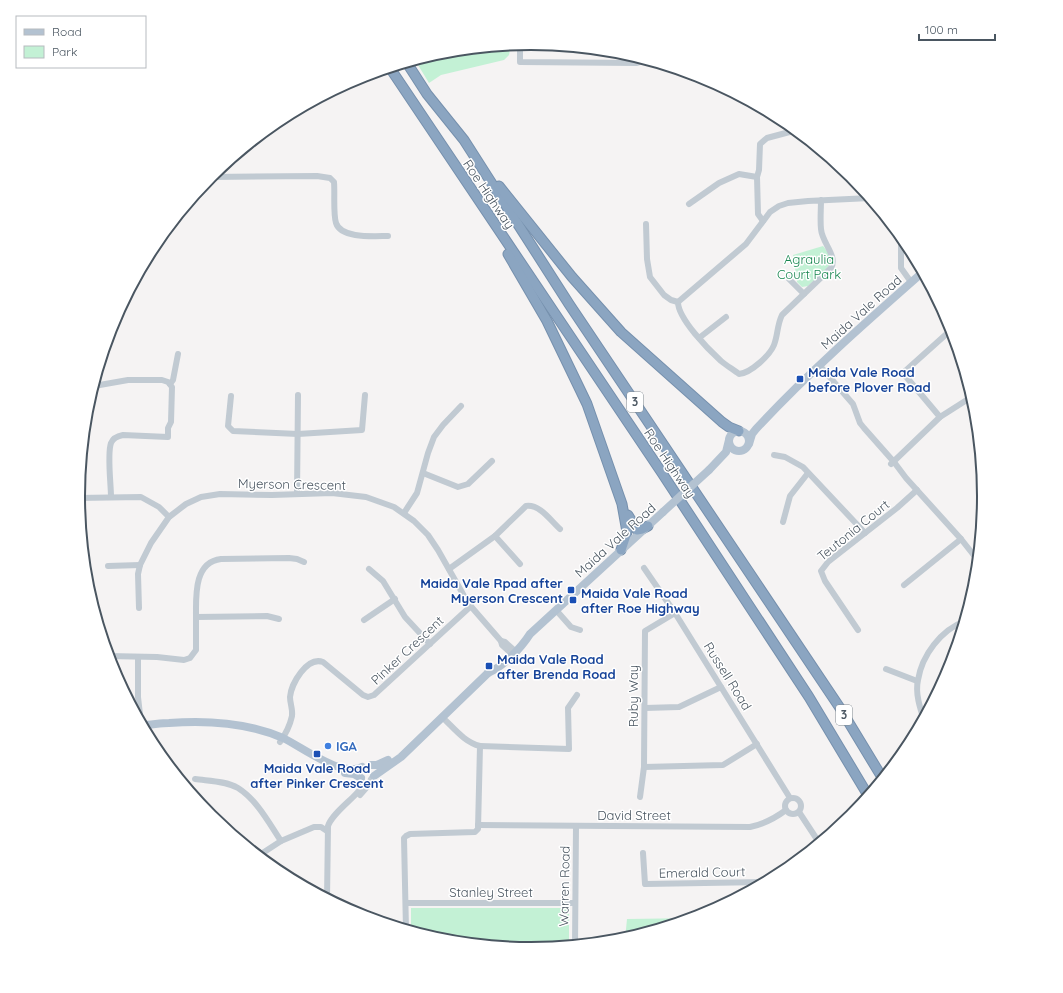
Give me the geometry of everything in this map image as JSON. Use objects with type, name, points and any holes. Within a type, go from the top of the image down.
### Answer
[{"type":"highway","name":"Roe Highway","points":[[410,67],[427,94],[464,140],[573,310],[840,708],[881,774]]},
{"type":"highway","name":"Roe Highway","points":[[393,72],[662,473],[809,697],[866,792]]},
{"type":"highway","points":[[464,140],[572,277],[621,332],[722,422],[740,432]]},
{"type":"highway","points":[[487,214],[516,270],[547,321],[587,404],[622,504],[627,532],[621,550]]},
{"type":"highway","points":[[622,504],[636,529],[640,530],[648,526]]},
{"type":"highway","points":[[809,697],[863,795]]},
{"type":"main road","name":"Maida Vale Road","points":[[749,444],[752,434],[781,403],[818,367],[919,275]]},
{"type":"main road","name":"Maida Vale Road","points":[[740,432],[757,422],[781,403]]},
{"type":"main road","points":[[740,432],[746,434],[749,444],[742,451],[738,452],[732,449],[729,440],[732,434],[740,432]]},
{"type":"main road","name":"Maida Vale Road","points":[[717,463],[726,452],[729,440]]},
{"type":"main road","name":"Maida Vale Road","points":[[373,777],[401,757],[488,673],[496,670],[512,651],[530,634],[709,470],[729,455],[742,451]]},
{"type":"main road","points":[[147,723],[159,724],[168,722],[222,723],[256,728],[282,740],[331,764],[351,769],[370,765],[375,771],[373,777],[366,780],[353,773],[339,772],[326,768],[282,740]]},
{"type":"main road","name":"Maida Vale Road","points":[[370,765],[380,764],[393,758],[427,731]]},
{"type":"main road","points":[[361,778],[359,771],[362,767]]},
{"type":"street","points":[[520,50],[520,62],[637,63]]},
{"type":"street","points":[[763,221],[758,214],[757,177],[759,170],[759,146],[762,141],[767,138],[789,132]]},
{"type":"street","points":[[689,204],[719,183],[739,174],[757,177]]},
{"type":"street","points":[[220,177],[317,176],[330,178],[334,182],[335,221],[340,230],[348,234],[388,236]]},
{"type":"street","points":[[678,302],[746,244],[774,208],[783,204],[821,200],[863,198]]},
{"type":"street","points":[[678,302],[680,312],[699,338],[722,362],[740,374],[752,369],[772,350],[776,339],[779,320],[782,315],[832,268],[834,264],[824,241],[821,229],[821,200]]},
{"type":"street","points":[[646,224],[647,259],[650,277],[664,295],[671,300],[678,302]]},
{"type":"street","points":[[901,245],[901,268],[913,281]]},
{"type":"street","points":[[789,279],[804,294]]},
{"type":"street","points":[[699,338],[726,317]]},
{"type":"street","points":[[940,417],[903,373],[947,334]]},
{"type":"street","points":[[170,384],[173,380],[178,354]]},
{"type":"street","points":[[818,367],[852,407],[860,430],[917,490],[961,539],[974,556]]},
{"type":"street","points":[[99,385],[128,380],[162,380],[170,384],[172,387],[171,422],[168,428],[168,437],[123,434],[112,442],[110,450],[111,497]]},
{"type":"street","points":[[297,494],[298,395]]},
{"type":"street","points":[[231,396],[228,426],[233,431],[298,434],[362,430],[365,395]]},
{"type":"street","points":[[892,463],[940,417],[967,400]]},
{"type":"street","points":[[404,513],[415,498],[434,437],[461,406]]},
{"type":"street","points":[[774,455],[785,457],[803,467],[865,533]]},
{"type":"street","points":[[423,473],[458,487],[468,484],[492,461]]},
{"type":"street","points":[[783,522],[790,496],[808,473]]},
{"type":"street","name":"Teutonia Court","points":[[858,630],[825,581],[820,571],[828,562],[897,508],[917,490]]},
{"type":"street","name":"Myerson Crescent","points":[[139,608],[138,574],[140,565],[151,543],[169,517],[186,504],[201,497],[220,494],[272,495],[332,493],[366,497],[394,507],[404,513],[428,535],[470,606],[501,641],[502,645],[512,651]]},
{"type":"street","points":[[85,498],[141,497],[159,508],[169,517]]},
{"type":"street","points":[[449,569],[495,536],[522,509],[530,505],[538,508],[560,529]]},
{"type":"street","points":[[495,536],[520,564]]},
{"type":"street","points":[[904,585],[961,539]]},
{"type":"street","points":[[115,656],[160,657],[179,660],[190,658],[196,650],[197,586],[203,569],[212,561],[221,559],[289,558],[304,562]]},
{"type":"street","points":[[108,566],[140,565]]},
{"type":"street","name":"Russell Road","points":[[644,568],[675,613],[790,798]]},
{"type":"street","points":[[369,569],[383,581],[405,617],[430,644]]},
{"type":"street","points":[[364,620],[395,600]]},
{"type":"street","name":"Pinker Crescent","points":[[282,740],[292,716],[290,700],[294,683],[298,676],[310,663],[317,660],[323,662],[363,695],[368,697],[372,696],[470,606]]},
{"type":"street","points":[[556,610],[572,626],[580,630]]},
{"type":"street","name":"Ruby Way","points":[[640,797],[644,767],[645,631],[675,613]]},
{"type":"street","points":[[196,617],[267,616],[279,619]]},
{"type":"street","points":[[922,713],[918,699],[917,681],[925,658],[939,638],[959,624]]},
{"type":"street","points":[[138,657],[140,710]]},
{"type":"street","points":[[886,669],[917,681]]},
{"type":"street","points":[[645,708],[679,707],[721,687]]},
{"type":"street","points":[[442,717],[461,736],[472,744],[480,746],[569,748],[568,708],[577,695]]},
{"type":"street","points":[[137,704],[138,697]]},
{"type":"street","points":[[644,767],[723,765],[757,744]]},
{"type":"street","points":[[406,925],[404,838],[410,834],[475,832],[478,829],[480,746]]},
{"type":"street","points":[[338,811],[360,794],[368,786],[373,777]]},
{"type":"street","points":[[327,893],[327,831],[330,820],[360,791],[363,784],[361,778]]},
{"type":"street","points":[[195,779],[219,782],[237,788],[253,801],[281,842]]},
{"type":"street","points":[[790,798],[796,798],[800,802],[801,807],[799,812],[794,814],[786,810],[785,803],[790,798]]},
{"type":"street","name":"David Street","points":[[478,825],[750,826],[763,824],[774,819],[786,810]]},
{"type":"street","points":[[799,812],[817,839]]},
{"type":"street","name":"Warren Road","points":[[575,941],[576,826]]},
{"type":"street","points":[[263,853],[281,842],[314,827],[321,827],[327,831]]},
{"type":"street","name":"Emerald Court","points":[[643,853],[645,884],[756,882]]},
{"type":"street","name":"Stanley Street","points":[[406,903],[575,903]]},
{"type":"green space","points":[[510,51],[509,55],[504,60],[441,75],[429,83],[418,65],[473,54]]},
{"type":"green space","name":"Agraulia Court Park","points":[[823,246],[831,256],[830,265],[808,286],[802,287],[797,282],[793,255]]},
{"type":"green space","points":[[411,908],[569,908],[569,941],[532,943],[502,942],[473,939],[411,926]]},
{"type":"green space","points":[[677,918],[647,928],[626,933],[627,919]]},
{"type":"place","name":"Maida Vale Road before Plover Road","points":[[800,379]]},
{"type":"place","name":"Maida Vale Rpad after Myerson Crescent","points":[[571,590]]},
{"type":"place","name":"Maida Vale Road after Roe Highway","points":[[573,600]]},
{"type":"place","name":"Maida Vale Road after Brenda Road","points":[[489,666]]},
{"type":"place","name":"IGA","points":[[328,746]]},
{"type":"place","name":"Maida Vale Road after Pinker Crescent","points":[[317,754]]}]
